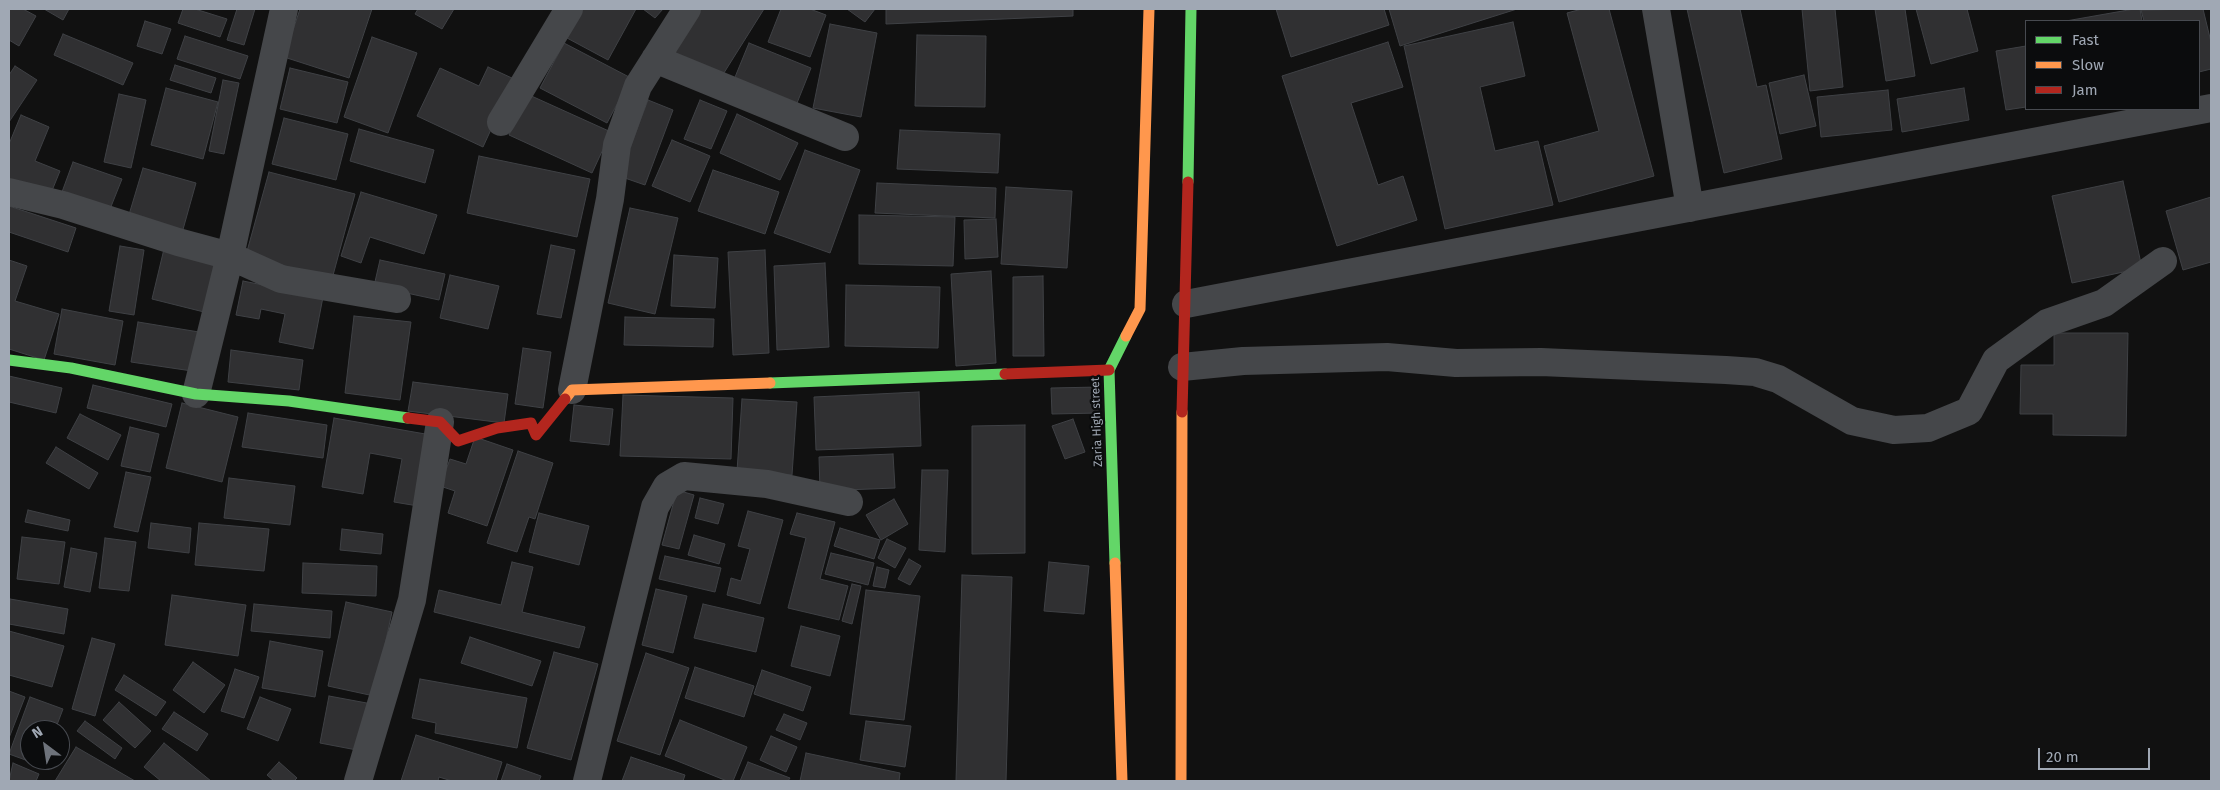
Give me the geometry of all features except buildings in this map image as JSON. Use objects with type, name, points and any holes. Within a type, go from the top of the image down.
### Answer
[{"type":"main road","name":"Zaria High street","points":[[1122,781],[1109,370],[1140,309],[1149,9]]},
{"type":"main road","points":[[1181,781],[1182,367],[1186,304],[1191,9]]},
{"type":"main road","points":[[9,360],[72,368],[161,385],[196,394],[289,401],[440,422],[458,441],[497,428],[530,423],[536,435],[572,390],[1109,370]]},
{"type":"street","points":[[196,394],[230,256],[284,9]]},
{"type":"street","points":[[501,122],[569,9]]},
{"type":"street","points":[[572,390],[610,200],[617,145],[638,86],[687,9]]},
{"type":"street","points":[[1656,9],[1690,208]]},
{"type":"street","points":[[655,59],[845,137]]},
{"type":"street","points":[[1186,304],[2211,108]]},
{"type":"street","points":[[9,192],[63,205],[178,242],[230,256],[281,279],[397,299]]},
{"type":"street","points":[[1182,367],[1244,361],[1387,357],[1456,363],[1541,362],[1745,371],[1778,379],[1852,421],[1894,430],[1928,428],[1969,411],[1996,360],[2047,322],[2104,303],[2163,260]]},
{"type":"street","points":[[358,781],[412,600],[440,422]]},
{"type":"street","points":[[587,781],[655,507],[667,486],[684,476],[767,484],[849,502]]},
{"type":"traffic: fast","points":[[1188,182],[1191,9]]},
{"type":"traffic: fast","points":[[1115,563],[1109,370],[1126,336]]},
{"type":"traffic: fast","points":[[9,360],[71,368],[196,394],[289,401],[408,418]]},
{"type":"traffic: fast","points":[[770,383],[1005,374]]},
{"type":"traffic: slow","points":[[1126,336],[1140,309],[1149,9]]},
{"type":"traffic: slow","points":[[565,399],[572,390],[770,383]]},
{"type":"traffic: slow","points":[[1181,781],[1182,412]]},
{"type":"traffic: slow","points":[[1115,563],[1122,781]]},
{"type":"traffic: jam","points":[[1182,412],[1188,182]]},
{"type":"traffic: jam","points":[[1005,374],[1109,370]]},
{"type":"traffic: jam","points":[[408,418],[440,422],[458,441],[497,428],[531,423],[536,435],[565,399]]}]
